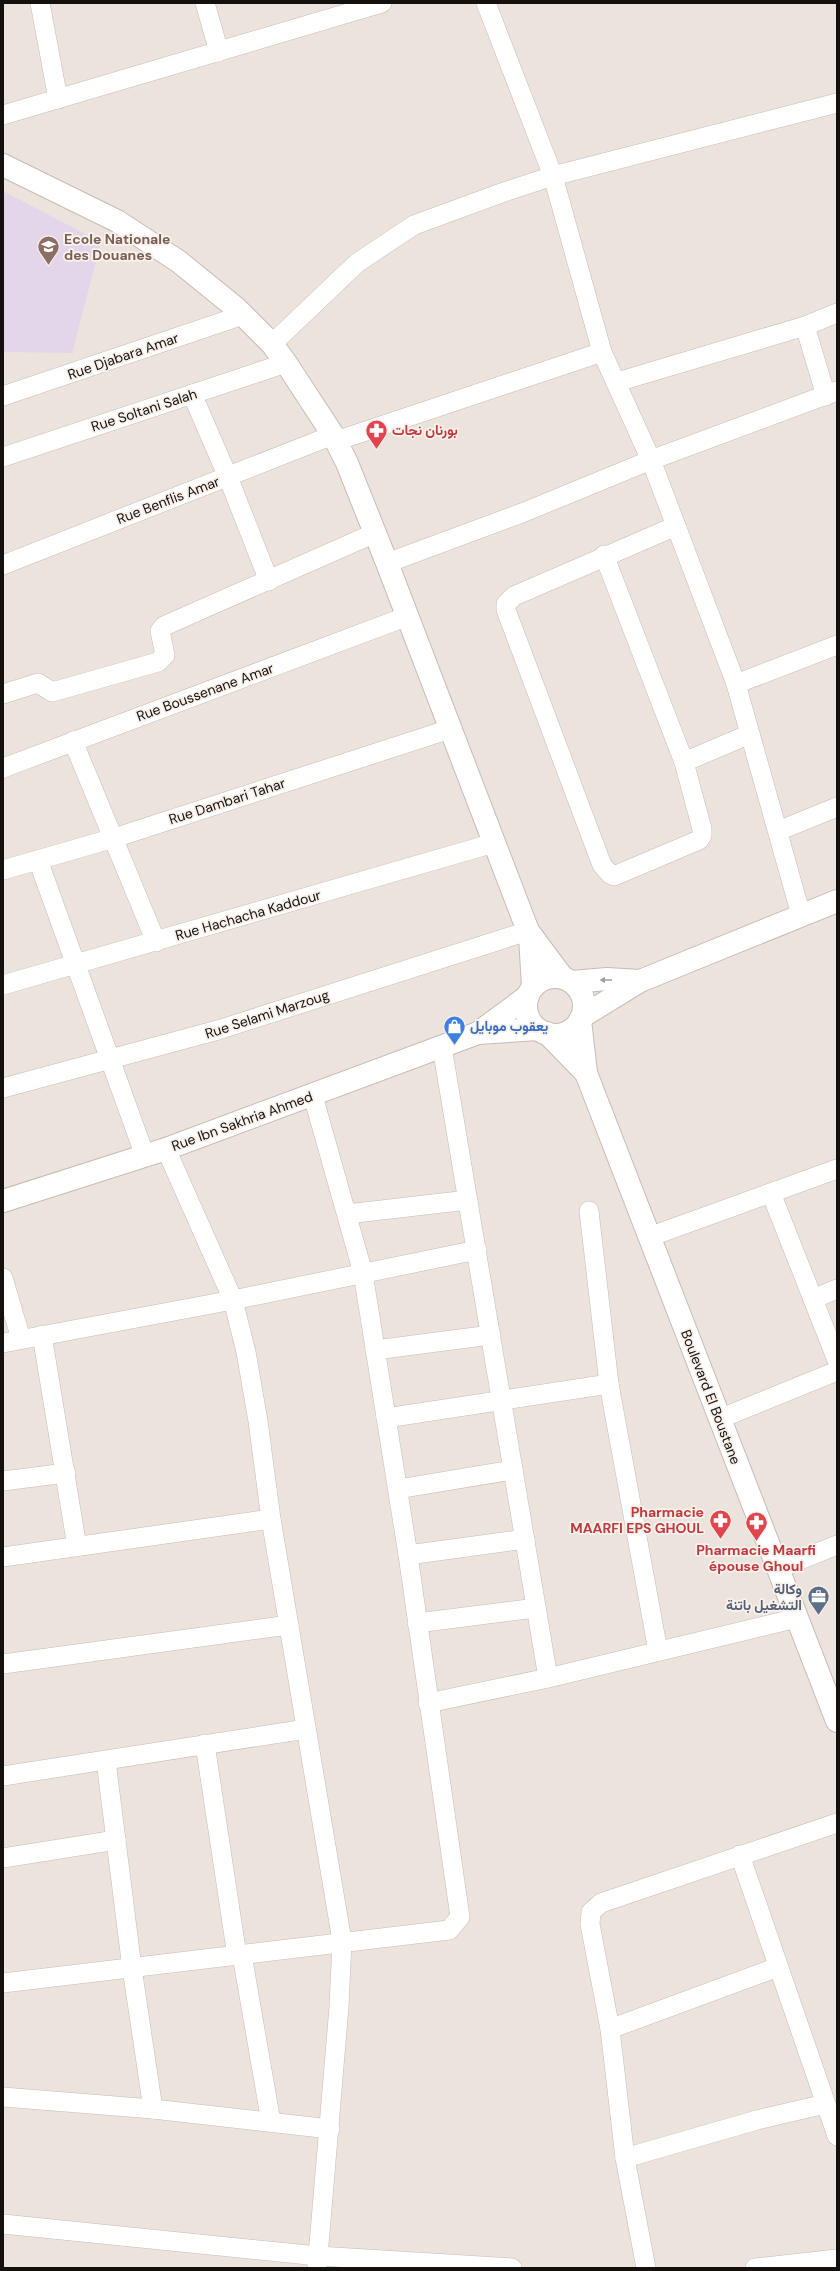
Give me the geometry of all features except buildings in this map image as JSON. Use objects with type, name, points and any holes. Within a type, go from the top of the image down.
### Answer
[{"type":"main road","points":[[3,165],[117,221],[178,261],[243,315],[272,344],[335,438],[388,563],[529,934],[567,980],[579,990],[583,998],[581,1018],[586,1073]]},
{"type":"main road","points":[[478,1033],[542,1031],[557,1035],[570,1031],[581,1018],[640,981],[837,901]]},
{"type":"main road","points":[[529,934],[530,992],[527,1012],[531,1022],[586,1073]]},
{"type":"main road","points":[[478,1033],[530,992],[541,981],[550,977],[567,980],[607,979],[640,981]]},
{"type":"main road","name":"Rue Ibn Sakhria Ahmed","points":[[3,1201],[166,1149],[313,1096],[478,1033]]},
{"type":"main road","name":"Boulevard El Boustane","points":[[586,1073],[648,1237],[837,1721]]},
{"type":"street","points":[[40,3],[58,99]]},
{"type":"street","points":[[205,3],[219,52]]},
{"type":"street","points":[[3,115],[219,52],[328,11],[382,3]]},
{"type":"street","points":[[486,3],[553,176],[602,352],[617,382],[651,460],[736,684],[801,915]]},
{"type":"street","points":[[272,344],[358,263],[414,226],[507,191],[553,176],[837,103]]},
{"type":"street","points":[[617,382],[805,326],[837,313]]},
{"type":"street","name":"Rue Djabara Amar","points":[[3,396],[243,315]]},
{"type":"street","points":[[388,563],[522,513],[651,460],[831,393],[805,326]]},
{"type":"street","name":"Rue Benflis Amar","points":[[3,565],[228,477],[335,438],[602,352]]},
{"type":"street","name":"Rue Soltani Salah","points":[[3,457],[286,363]]},
{"type":"street","points":[[192,394],[228,477],[269,581]]},
{"type":"street","points":[[604,555],[684,762],[702,829],[701,837],[695,842],[614,876],[610,874],[602,865],[505,607],[508,600],[514,596],[604,555],[676,526]]},
{"type":"street","points":[[3,694],[38,683],[52,692],[158,662],[164,655],[160,631],[164,626],[375,534]]},
{"type":"street","name":"Rue Boussenane Amar","points":[[3,768],[408,616]]},
{"type":"street","points":[[736,684],[837,645]]},
{"type":"street","name":"Rue Dambari Tahar","points":[[3,870],[114,838],[450,729]]},
{"type":"street","points":[[684,762],[750,734]]},
{"type":"street","points":[[73,742],[156,942]]},
{"type":"street","points":[[778,831],[837,807]]},
{"type":"street","name":"Rue Hachacha Kaddour","points":[[3,985],[156,942],[494,842]]},
{"type":"street","points":[[38,860],[145,1156]]},
{"type":"street","name":"Rue Selami Marzoug","points":[[3,1088],[218,1030],[529,934]]},
{"type":"street","points":[[442,1047],[548,1678]]},
{"type":"street","points":[[3,1983],[239,1956],[342,1941],[448,1930],[460,1917],[428,1703],[408,1555],[363,1273],[313,1096]]},
{"type":"street","points":[[166,1149],[233,1300],[246,1352],[258,1421],[271,1519],[342,1941],[330,2129],[318,2262]]},
{"type":"street","points":[[648,1237],[837,1169]]},
{"type":"street","points":[[771,1193],[837,1360]]},
{"type":"street","points":[[347,1214],[468,1200]]},
{"type":"street","points":[[589,1211],[609,1384],[658,1651]]},
{"type":"street","points":[[3,1278],[12,1341],[233,1300],[477,1250]]},
{"type":"street","points":[[813,1299],[837,1289]]},
{"type":"street","points":[[42,1335],[77,1547]]},
{"type":"street","points":[[375,1350],[491,1335]]},
{"type":"street","points":[[719,1419],[837,1371]]},
{"type":"street","points":[[386,1418],[502,1399],[609,1384]]},
{"type":"street","points":[[398,1489],[513,1470]]},
{"type":"street","points":[[3,1481],[66,1474]]},
{"type":"street","points":[[3,1557],[271,1519]]},
{"type":"street","points":[[408,1555],[525,1539]]},
{"type":"street","points":[[778,1569],[837,1545]]},
{"type":"street","points":[[417,1623],[536,1608]]},
{"type":"street","points":[[428,1703],[548,1678],[797,1618]]},
{"type":"street","points":[[3,1664],[289,1625]]},
{"type":"street","points":[[3,1776],[306,1729]]},
{"type":"street","points":[[205,1744],[239,1956],[272,2122]]},
{"type":"street","points":[[106,1761],[132,1968],[152,2109]]},
{"type":"street","points":[[646,2268],[625,2158],[610,2029],[590,1924],[592,1908],[601,1903],[837,1823]]},
{"type":"street","points":[[3,1858],[116,1840]]},
{"type":"street","points":[[740,1856],[837,2136]]},
{"type":"street","points":[[610,2029],[778,1967]]},
{"type":"street","points":[[3,2097],[152,2109],[330,2129]]},
{"type":"street","points":[[625,2158],[749,2122],[825,2104]]},
{"type":"street","points":[[3,2224],[318,2262],[512,2268]]},
{"type":"street","points":[[755,2268],[837,2259]]},
{"type":"shaded area","name":"Ecole Nationale des Douanes","points":[[3,191],[101,242],[72,353],[3,352]]},
{"type":"place","name":"Ecole Nationale des Douanes","points":[[49,266]]},
{"type":"place","name":"بورنان نجات","points":[[376,450]]},
{"type":"place","name":"يعقوب موبايل","points":[[455,1046]]},
{"type":"place","name":"Pharmacie MAARFI EPS GHOUL","points":[[720,1540]]},
{"type":"place","name":"Pharmacie Maarfi épouse Ghoul","points":[[756,1542]]},
{"type":"place","name":"وكالة التشغيل باتنة","points":[[818,1616]]}]
